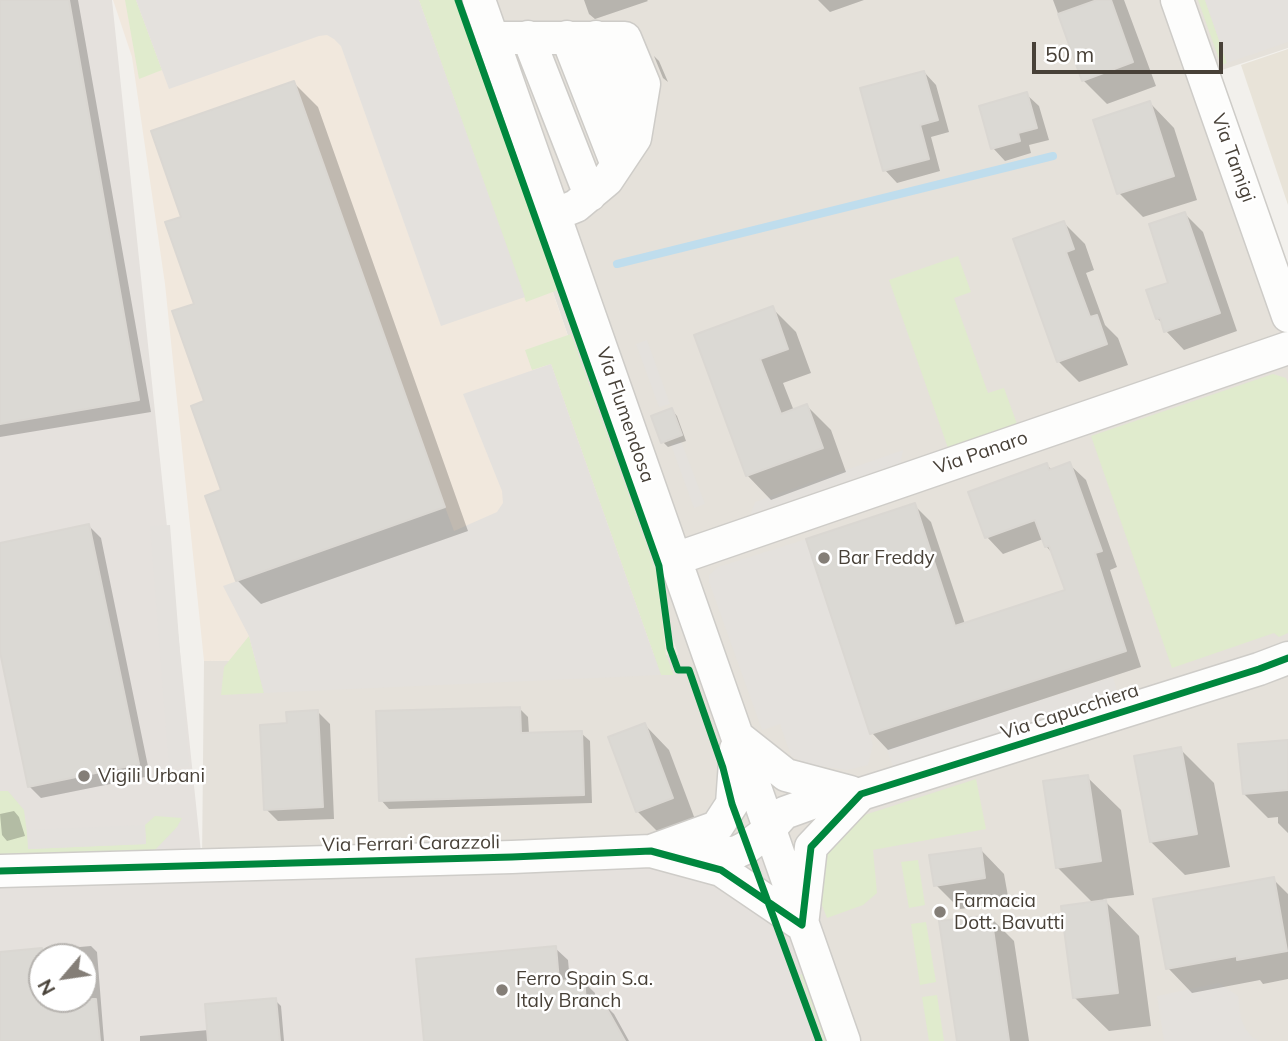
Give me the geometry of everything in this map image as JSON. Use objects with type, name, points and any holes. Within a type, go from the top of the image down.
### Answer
[{"type":"street","name":"Via Flumendosa","points":[[479,0],[844,1041]]},
{"type":"street","name":"Via Tamigi","points":[[1177,0],[1288,316]]},
{"type":"street","points":[[528,37],[590,195]]},
{"type":"street","points":[[581,37],[617,165]]},
{"type":"street","points":[[492,38],[625,37],[644,84],[635,138],[607,180],[576,206],[554,215]]},
{"type":"street","name":"Via Panaro","points":[[675,559],[1288,348]]},
{"type":"street","name":"Via Capucchiera","points":[[769,830],[784,813],[1288,658]]},
{"type":"street","points":[[737,736],[786,775],[853,793]]},
{"type":"street","points":[[717,827],[732,804],[737,736]]},
{"type":"street","name":"Via Capucchiera","points":[[802,925],[811,847],[830,826],[853,793]]},
{"type":"street","name":"Via Ferrari Carazzoli","points":[[651,851],[717,827],[740,826],[769,830]]},
{"type":"street","points":[[769,830],[796,832],[830,826]]},
{"type":"street","name":"Via Ferrari Carazzoli","points":[[689,859],[737,852],[769,830]]},
{"type":"street","name":"Via Ferrari Carazzoli","points":[[0,871],[651,851],[689,859],[721,870],[802,925]]},
{"type":"shaded area","points":[[0,0],[112,0],[202,862],[652,853],[763,827],[830,1041],[0,1041]]},
{"type":"shaded area","points":[[113,0],[452,0],[678,655],[204,661],[165,284],[132,57]]},
{"type":"shaded area","points":[[136,0],[419,0],[525,297],[441,326],[341,46],[334,39],[327,35],[319,36],[169,89]]},
{"type":"shaded area","points":[[452,0],[1288,0],[1288,48],[1204,76],[1288,320],[1288,1041],[830,1041],[652,853],[202,862],[204,661],[678,654]]},
{"type":"shaded area","points":[[1205,0],[1288,0],[1288,42],[1227,63]]},
{"type":"shaded area","points":[[1288,49],[1288,205],[1241,65]]},
{"type":"shaded area","points":[[647,340],[670,404],[659,407],[636,344]]},
{"type":"shaded area","points":[[551,364],[661,675],[264,693],[249,636],[223,586],[445,507],[454,531],[497,512],[503,503],[502,491],[463,394]]},
{"type":"shaded area","points":[[681,441],[705,504],[694,508],[671,445]]},
{"type":"shaded area","points":[[903,450],[899,470],[748,522],[755,502]]},
{"type":"shaded area","points":[[170,525],[189,767],[169,768],[150,526]]},
{"type":"shaded area","points":[[806,539],[873,745],[868,765],[847,770],[808,764],[791,756],[780,724],[762,730],[709,582],[709,575],[718,567]]},
{"type":"shaded area","points":[[1113,677],[1118,695],[893,767],[887,749]]},
{"type":"shaded area","points":[[145,825],[146,844],[28,849],[27,830]]},
{"type":"shaded area","points":[[1219,983],[1238,996],[1245,1028],[1253,1038],[1260,1041],[1164,1041],[1157,996]]},
{"type":"green space","points":[[125,0],[136,0],[162,70],[139,79]]},
{"type":"green space","points":[[419,0],[455,0],[558,290],[526,302]]},
{"type":"green space","points":[[1198,0],[1205,0],[1227,63],[1221,65]]},
{"type":"green space","points":[[958,256],[971,292],[954,298],[988,393],[1004,388],[1017,424],[948,448],[889,280]]},
{"type":"green space","points":[[571,334],[657,574],[666,655],[674,675],[661,675],[551,364],[532,370],[525,350]]},
{"type":"green space","points":[[1273,374],[1286,378],[1288,384],[1288,633],[1279,637],[1274,633],[1172,668],[1091,436]]},
{"type":"green space","points":[[249,636],[264,693],[221,695],[224,667]]},
{"type":"green space","points":[[976,779],[986,829],[873,850],[877,893],[863,905],[827,918],[818,895],[829,837],[852,819]]},
{"type":"green space","points":[[0,791],[8,791],[24,810],[29,849],[146,844],[145,825],[155,816],[182,818],[154,851],[0,856]]},
{"type":"green space","points":[[918,860],[925,905],[909,908],[901,862]]},
{"type":"green space","points":[[926,922],[936,982],[920,985],[911,924]]},
{"type":"green space","points":[[802,974],[827,1041],[824,1041],[800,975]]},
{"type":"green space","points":[[937,995],[944,1041],[929,1041],[922,997]]},
{"type":"building","points":[[0,0],[69,0],[139,400],[0,424]]},
{"type":"building","points":[[1097,0],[1111,0],[1133,62],[1082,81],[1058,14]]},
{"type":"building","points":[[924,71],[938,120],[920,125],[929,159],[883,171],[860,88]]},
{"type":"building","points":[[294,81],[445,507],[236,581],[205,496],[221,490],[191,406],[204,401],[172,311],[194,304],[165,222],[181,217],[151,131]]},
{"type":"building","points":[[1027,92],[1037,128],[1018,133],[1020,141],[991,149],[979,106]]},
{"type":"building","points":[[1150,101],[1174,176],[1117,194],[1093,120]]},
{"type":"building","points":[[1185,212],[1220,313],[1164,332],[1160,318],[1156,319],[1146,290],[1168,283],[1149,224]]},
{"type":"building","points":[[1064,221],[1074,249],[1066,252],[1090,317],[1097,315],[1107,344],[1057,362],[1013,239]]},
{"type":"building","points":[[773,306],[788,349],[760,359],[781,414],[807,404],[823,448],[746,476],[694,335]]},
{"type":"building","points":[[672,408],[682,435],[661,443],[651,416]]},
{"type":"building","points":[[1070,462],[1102,551],[1095,553],[1126,651],[870,734],[806,539],[915,503],[955,626],[1065,590],[1049,546],[1045,547],[1035,520],[985,538],[968,492],[1047,463],[1049,470]]},
{"type":"building","points":[[89,524],[139,764],[28,787],[0,652],[0,543]]},
{"type":"building","points":[[520,707],[521,733],[582,731],[584,795],[379,801],[376,711]]},
{"type":"building","points":[[318,710],[323,807],[264,810],[260,725],[287,723],[286,712]]},
{"type":"building","points":[[645,723],[673,798],[636,812],[608,737]]},
{"type":"building","points":[[1288,740],[1288,790],[1243,794],[1238,744]]},
{"type":"building","points":[[1181,747],[1197,834],[1150,842],[1134,756]]},
{"type":"building","points":[[1088,775],[1101,861],[1056,868],[1043,781]]},
{"type":"building","points":[[981,848],[985,878],[934,886],[929,855]]},
{"type":"building","points":[[1274,877],[1287,951],[1237,960],[1237,956],[1166,969],[1153,899]]},
{"type":"building","points":[[1106,900],[1118,993],[1073,998],[1061,906]]},
{"type":"building","points":[[991,915],[1009,1041],[957,1041],[939,921]]},
{"type":"building","name":"Ferro Spain S.a. Italy Branch","points":[[556,946],[559,981],[584,979],[586,1001],[602,1000],[625,1041],[424,1041],[416,959]]},
{"type":"building","points":[[28,949],[28,1013],[97,1013],[100,1041],[0,1041],[0,952]]},
{"type":"building","points":[[276,998],[280,1041],[208,1041],[205,1004]]},
{"type":"waterway","points":[[617,264],[1053,156]]},
{"type":"cycle path","points":[[458,0],[659,566],[670,648],[678,670],[689,670],[723,768],[732,804],[819,1041]]},
{"type":"cycle path","points":[[0,871],[651,851],[721,870],[802,925],[811,847],[861,794],[1288,658]]},
{"type":"place","name":"Bar Freddy","points":[[824,558]]},
{"type":"place","name":"Vigili Urbani","points":[[84,776]]},
{"type":"place","name":"Farmacia Dott. Bavutti","points":[[940,912]]},
{"type":"place","name":"Ferro Spain S.a. Italy Branch","points":[[502,990]]}]
